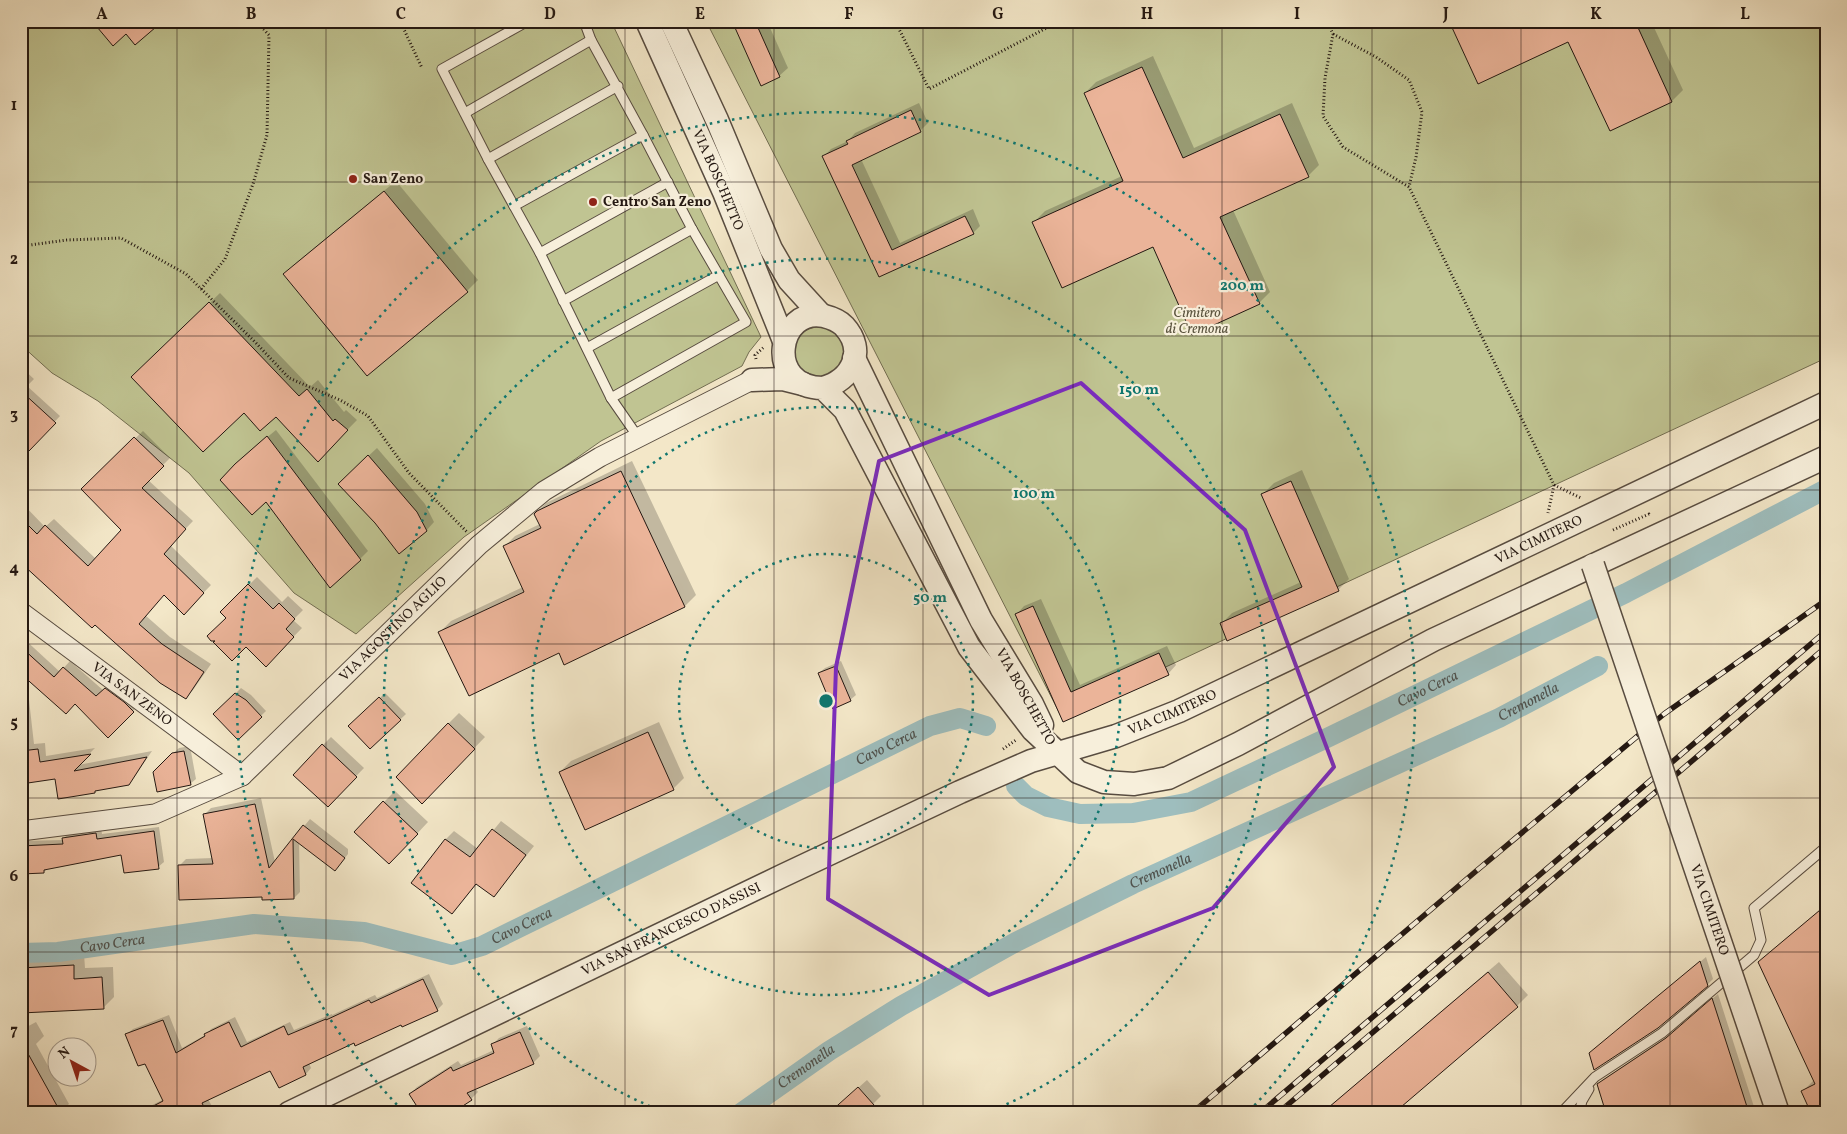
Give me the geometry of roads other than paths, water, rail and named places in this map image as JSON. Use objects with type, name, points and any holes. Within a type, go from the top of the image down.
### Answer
[{"type":"street","name":"VIA BOSCHETTO","points":[[647,21],[724,192],[783,347],[784,363],[788,371],[794,379],[813,386],[845,410],[969,647],[1033,730],[1056,753]]},
{"type":"street","name":"VIA BOSCHETTO","points":[[671,21],[717,120],[771,249],[789,280],[821,316],[833,318],[843,325],[850,334],[855,346],[854,358],[982,620],[1032,704],[1056,753]]},
{"type":"street","points":[[783,347],[789,331],[798,322],[809,317],[821,316]]},
{"type":"street","name":"VIA AGOSTINO AGLIO","points":[[21,831],[154,814],[242,776],[479,545],[544,491],[600,457],[752,380],[774,365],[783,347]]},
{"type":"street","points":[[813,386],[834,385],[844,378],[851,369],[854,358]]},
{"type":"street","name":"VIA AGOSTINO AGLIO","points":[[752,380],[783,379],[813,386]]},
{"type":"street","name":"VIA CIMITERO","points":[[1056,753],[1116,736],[1179,711],[1826,403]]},
{"type":"street","points":[[1056,753],[1078,772],[1104,782],[1134,784],[1168,778],[1238,744],[1434,640],[1826,457]]},
{"type":"street","name":"VIA CIMITERO","points":[[1593,565],[1778,1113]]},
{"type":"street","name":"VIA SAN ZENO","points":[[21,612],[242,776]]},
{"type":"street","name":"VIA SAN FRANCESCO D'ASSISI","points":[[289,1113],[782,876],[1013,768],[1031,760],[1056,753]]},
{"type":"lane","points":[[528,21],[442,69],[488,159],[540,253],[611,398],[638,437]]},
{"type":"lane","points":[[584,21],[591,40],[618,86],[692,229],[746,322],[611,398]]},
{"type":"lane","points":[[466,113],[591,40]]},
{"type":"lane","points":[[488,159],[618,86]]},
{"type":"lane","points":[[514,206],[643,134]]},
{"type":"lane","points":[[540,253],[668,182]]},
{"type":"lane","points":[[563,301],[692,229]]},
{"type":"lane","points":[[587,348],[720,275]]},
{"type":"lane","points":[[1561,1113],[1595,1077],[1662,1033],[1754,955],[1761,940],[1754,908],[1826,847]]},
{"type":"lane","points":[[1579,1113],[1582,1101],[1589,1089],[1622,1059]]},
{"type":"waterway","name":"Cavo Cerca","points":[[1016,786],[1026,796],[1048,807],[1080,814],[1133,813],[1191,802],[1626,593],[1826,489]]},
{"type":"waterway","name":"Cremonella","points":[[741,1113],[829,1051],[901,1006],[1016,942],[1133,884],[1499,718],[1598,666]]},
{"type":"waterway","name":"Cavo Cerca","points":[[21,953],[58,952],[254,924],[364,932],[452,955],[482,946],[930,726],[960,718],[986,726]]},
{"type":"railway","points":[[1192,1113],[1664,714],[1826,600]]},
{"type":"railway","points":[[1260,1113],[1826,631]]},
{"type":"railway","points":[[1278,1113],[1826,647]]},
{"type":"place","name":"San Zeno","points":[[353,179]]},
{"type":"place","name":"Centro San Zeno","points":[[593,202]]},
{"type":"park label","name":"Cimitero di Cremona","points":[[1197,322]]}]
